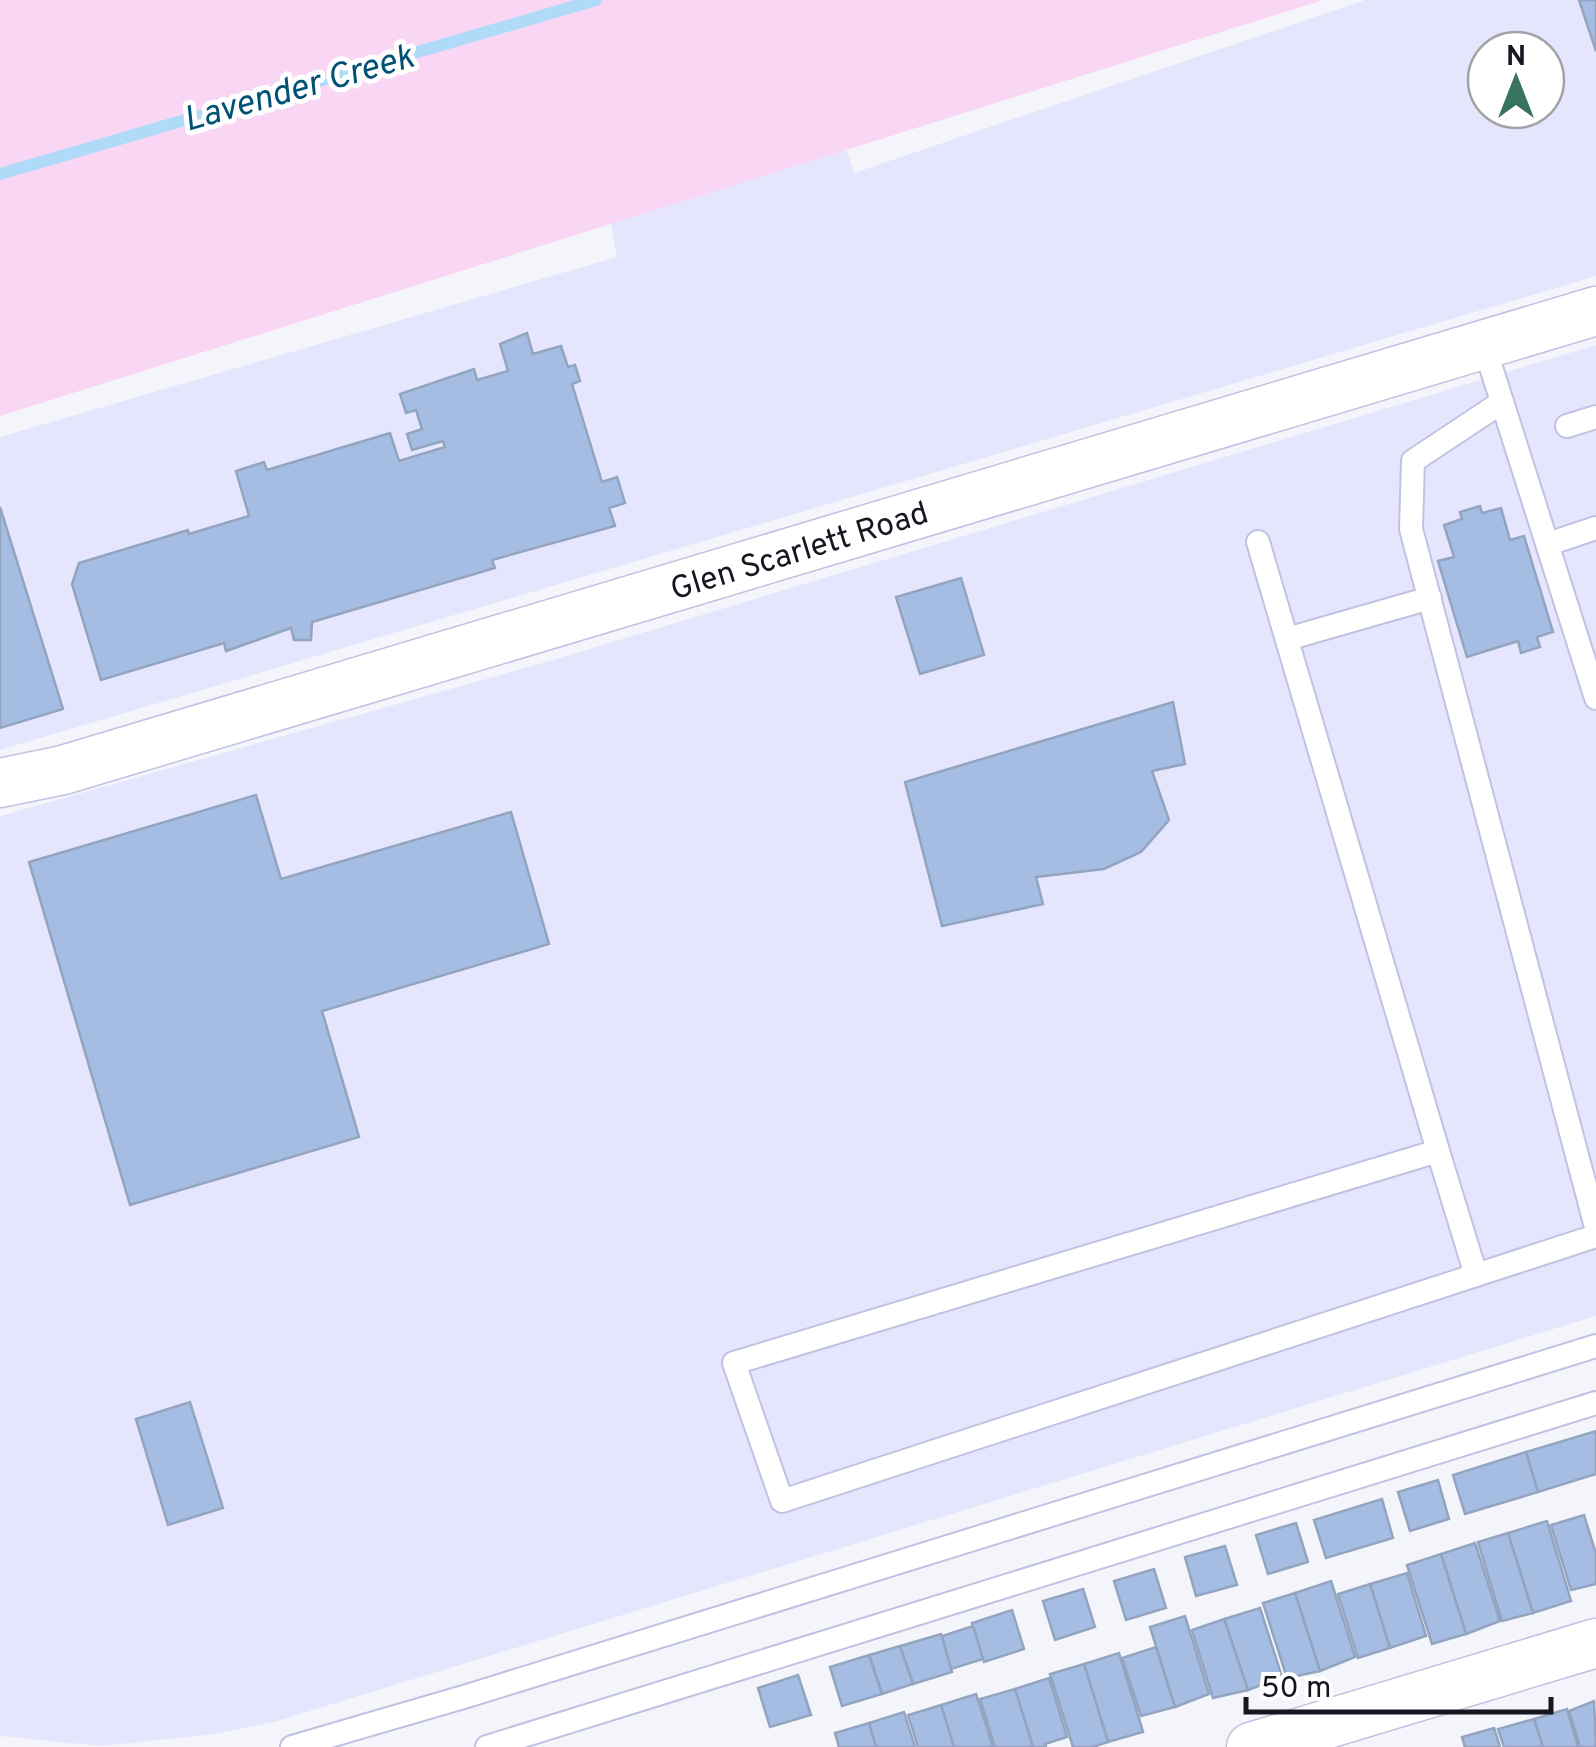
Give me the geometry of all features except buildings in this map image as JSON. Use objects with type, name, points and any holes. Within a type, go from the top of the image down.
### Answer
[{"type":"street","name":"Glen Scarlett Road","points":[[0,783],[63,770],[1596,312]]},
{"type":"street","points":[[1251,1747],[1596,1644]]},
{"type":"lane","points":[[1484,345],[1596,698]]},
{"type":"lane","points":[[1502,402],[1412,461],[1411,529],[1596,1227]]},
{"type":"lane","points":[[1567,426],[1596,417]]},
{"type":"lane","points":[[1548,544],[1596,528]]},
{"type":"lane","points":[[1258,542],[1476,1275]]},
{"type":"lane","points":[[1287,639],[1430,598]]},
{"type":"lane","points":[[1438,1150],[734,1363],[782,1501],[1596,1236]]},
{"type":"lane","points":[[292,1747],[486,1691],[1596,1346]]},
{"type":"lane","points":[[487,1747],[1596,1404]]},
{"type":"shaded area","points":[[0,0],[1323,0],[0,416]]},
{"type":"shaded area","points":[[1365,0],[1596,0],[1596,276],[0,750],[0,437],[617,257],[608,209],[843,139],[854,173]]},
{"type":"shaded area","points":[[1596,345],[1596,1316],[274,1722],[215,1734],[101,1746],[0,1736],[0,816],[546,662]]},
{"type":"waterway","name":"Lavender Creek","points":[[0,174],[596,0]]}]
